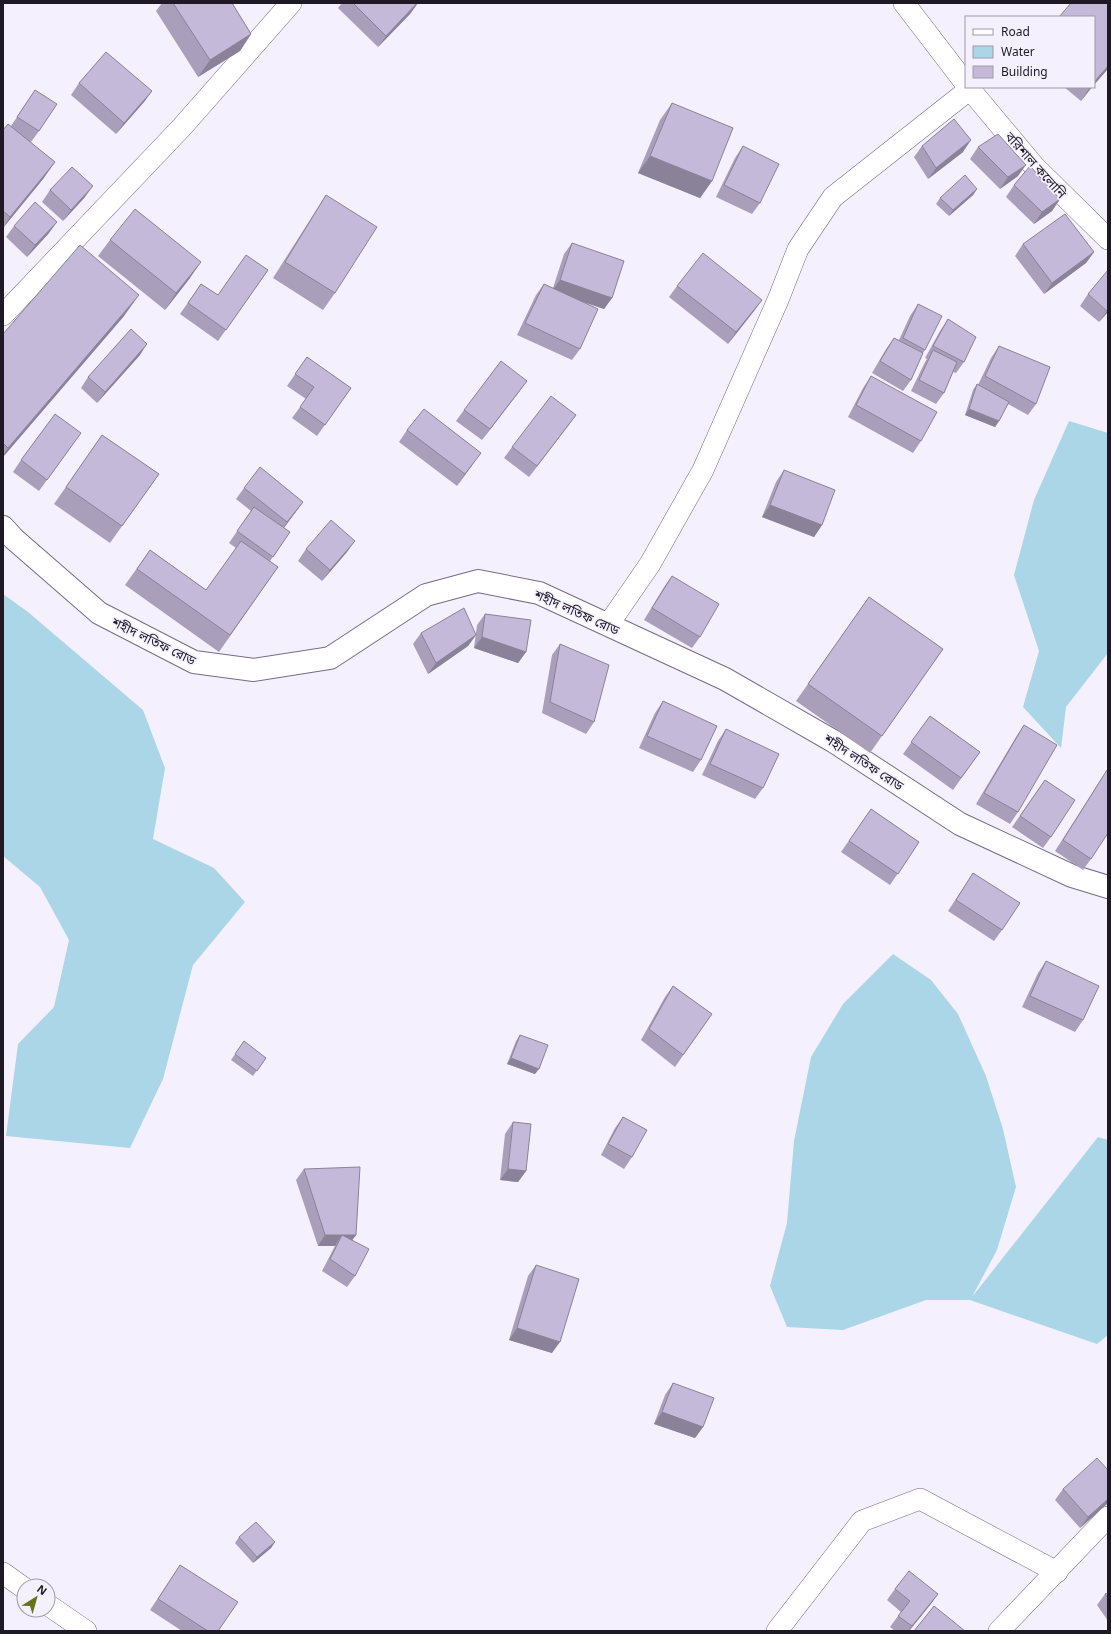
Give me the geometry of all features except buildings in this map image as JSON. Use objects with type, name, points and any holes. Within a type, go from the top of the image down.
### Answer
[{"type":"street","points":[[3,316],[182,127],[291,3]]},
{"type":"street","name":"বরিশাল কলোনি","points":[[904,3],[965,83]]},
{"type":"street","points":[[608,625],[650,564],[703,470],[778,300],[798,249],[833,197],[967,88]]},
{"type":"street","name":"বরিশাল কলোনি","points":[[969,88],[1034,166],[1108,239]]},
{"type":"street","name":"শহীদ লতিফ রোড","points":[[3,527],[14,539],[99,613],[194,662],[254,670],[330,658],[426,594],[478,581],[539,593],[725,679],[833,741],[960,824],[1072,876],[1108,886]]},
{"type":"street","points":[[777,1631],[862,1521],[920,1499],[1057,1572]]},
{"type":"street","points":[[999,1631],[1108,1517]]},
{"type":"street","points":[[3,1573],[16,1582]]},
{"type":"street","points":[[56,1610],[86,1631]]},
{"type":"water","points":[[1069,421],[1108,433],[1108,653],[1066,707],[1061,748],[1023,707],[1039,651],[1014,575],[1034,500]]},
{"type":"water","points":[[3,594],[28,612],[143,710],[165,768],[153,839],[214,868],[245,902],[193,965],[163,1079],[130,1148],[6,1136],[18,1044],[54,1007],[69,940],[40,887],[3,856]]},
{"type":"water","points":[[893,954],[931,980],[958,1014],[986,1076],[1003,1129],[1016,1187],[997,1250],[972,1297],[1098,1137],[1108,1140],[1108,1335],[1097,1344],[970,1300],[926,1300],[843,1330],[787,1327],[770,1286],[787,1223],[794,1141],[811,1057],[843,1004]]}]
